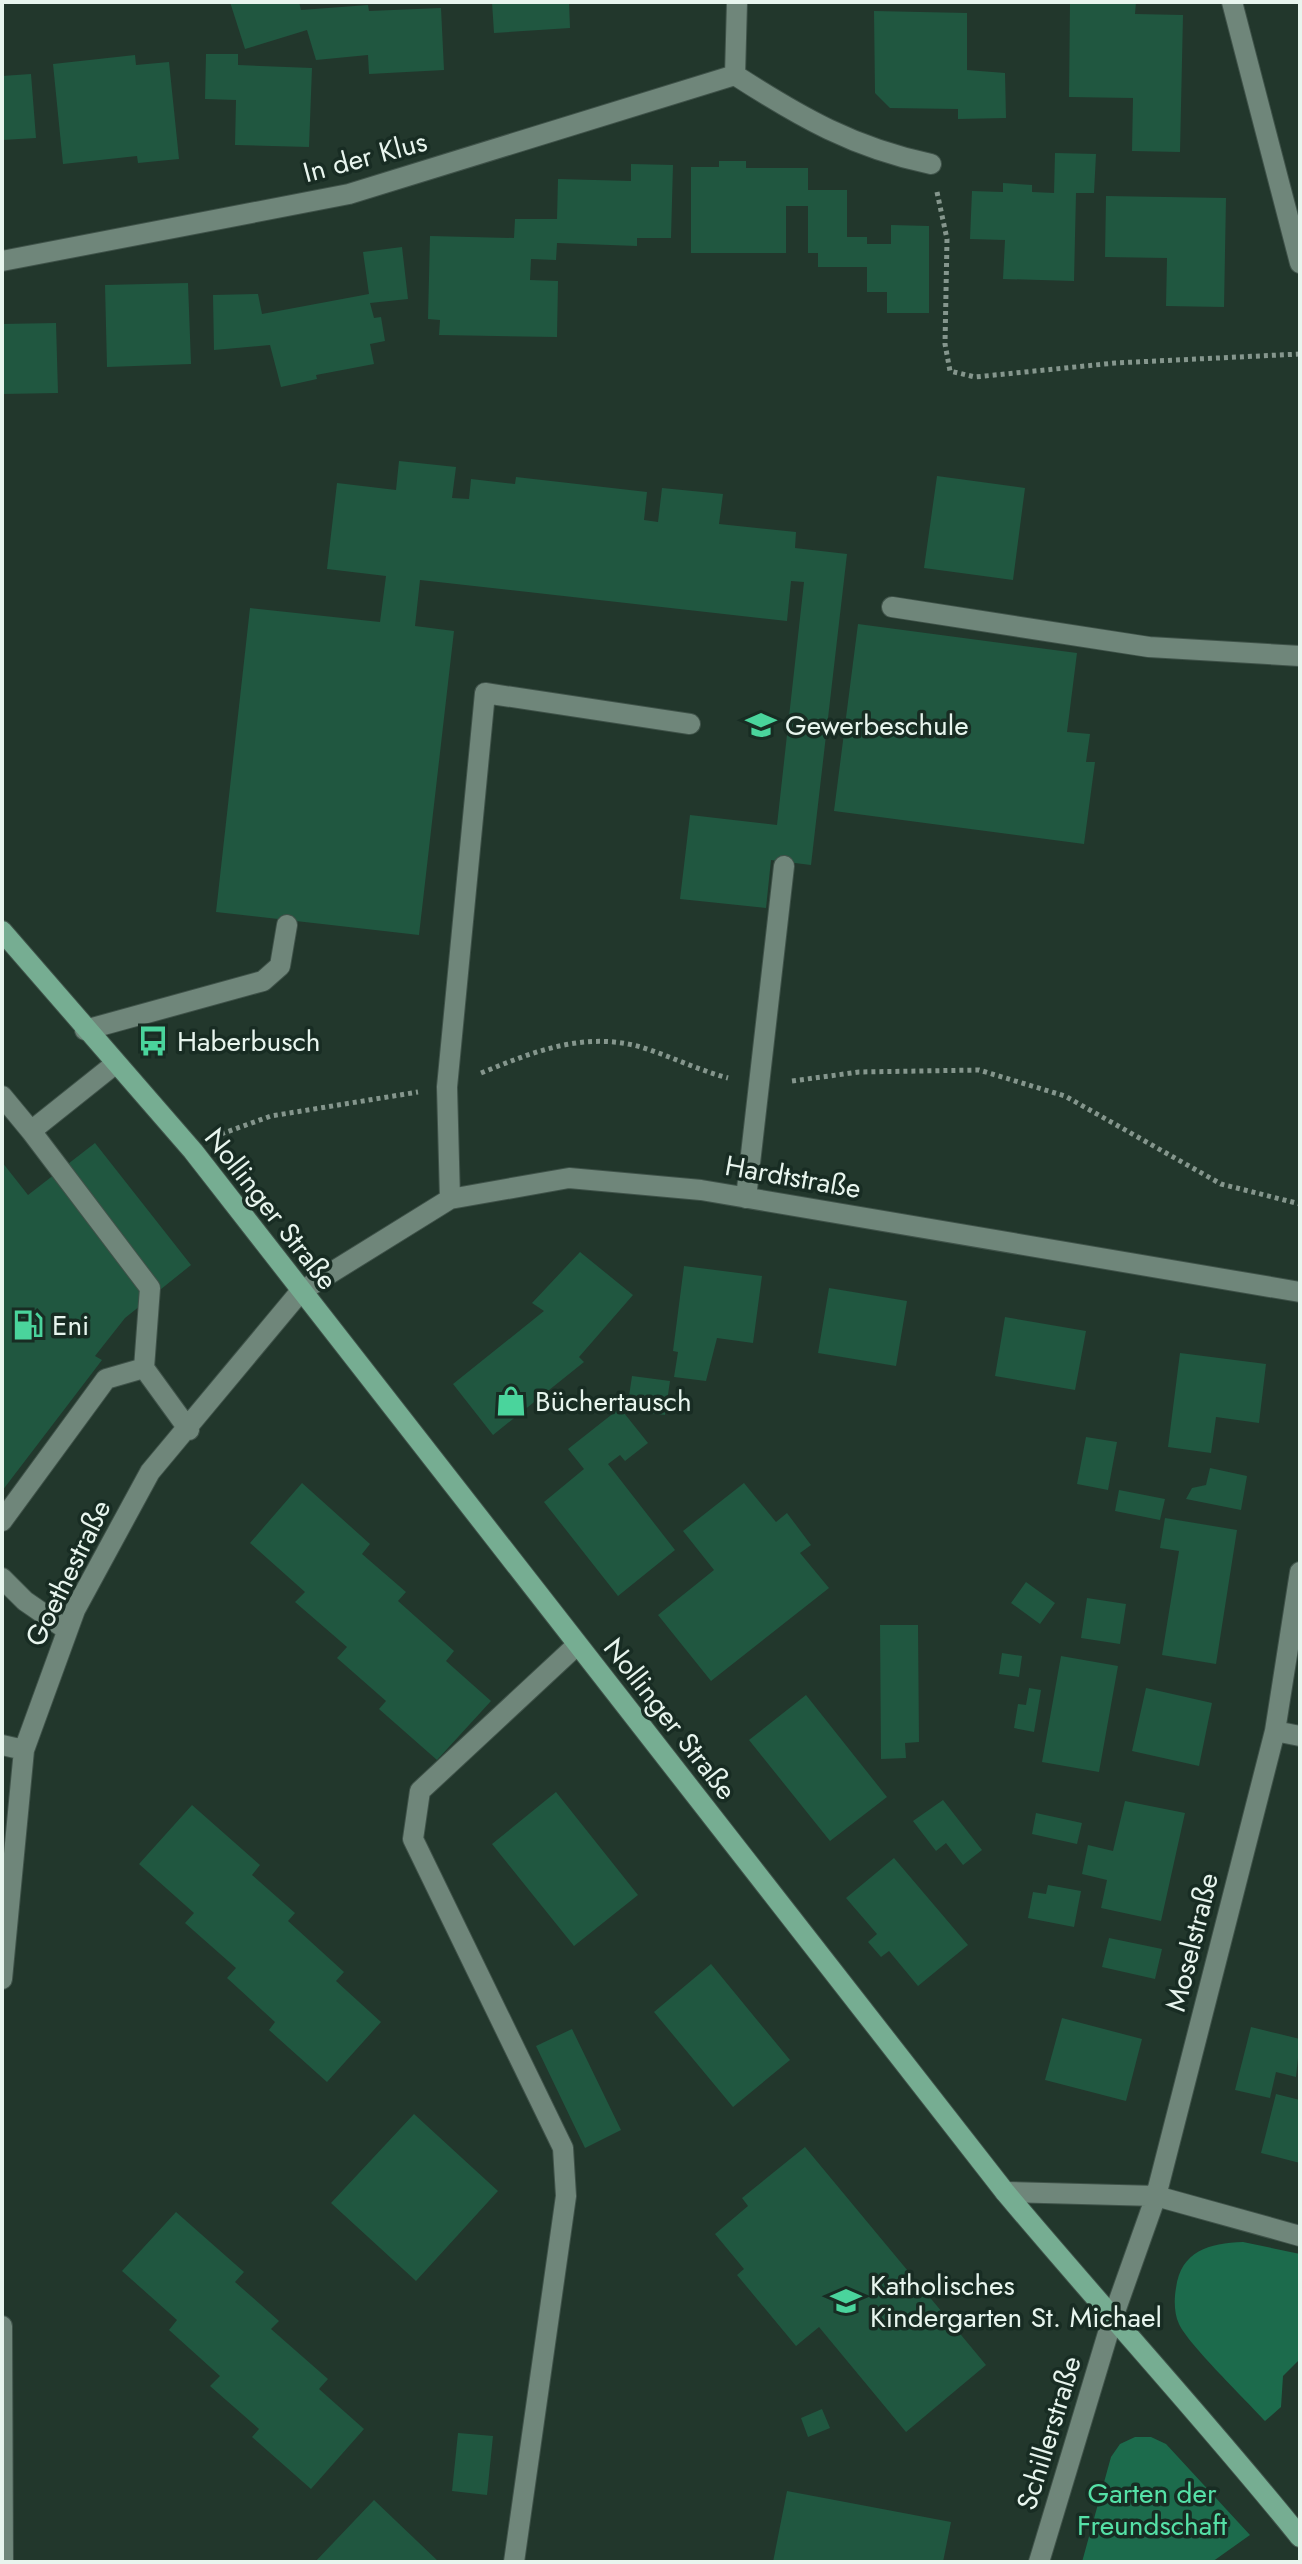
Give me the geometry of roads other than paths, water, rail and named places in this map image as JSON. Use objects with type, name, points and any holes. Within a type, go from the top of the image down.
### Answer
[{"type":"main road","name":"Nollinger Straße","points":[[2,931],[193,1151],[1005,2192],[1112,2320],[1204,2420],[1300,2537]]},
{"type":"street","points":[[737,2],[735,75],[807,121],[880,153],[931,164]]},
{"type":"street","points":[[1232,2],[1300,263]]},
{"type":"street","name":"In der Klus","points":[[2,261],[349,194],[735,75]]},
{"type":"street","points":[[892,607],[1149,647],[1300,656]]},
{"type":"street","points":[[450,1199],[447,1087],[485,693],[690,724]]},
{"type":"street","points":[[746,1198],[784,866]]},
{"type":"street","points":[[85,1030],[263,981],[280,966],[287,925]]},
{"type":"street","points":[[31,1131],[115,1064]]},
{"type":"street","points":[[2,1096],[150,1288],[144,1368],[189,1430]]},
{"type":"street","name":"Hardtstraße","points":[[300,1292],[450,1199],[569,1178],[628,1181],[746,1198],[1300,1292]]},
{"type":"street","name":"Goethestraße","points":[[2,1979],[24,1750],[67,1630],[106,1547],[150,1472],[189,1430],[300,1292]]},
{"type":"street","points":[[2,1521],[106,1379],[144,1368]]},
{"type":"street","name":"Moselstraße","points":[[1112,2320],[1156,2196],[1275,1731],[1300,1572]]},
{"type":"street","points":[[2,1578],[25,1601],[67,1630]]},
{"type":"street","points":[[514,2562],[566,2196],[563,2148],[413,1839],[420,1791],[577,1645]]},
{"type":"street","points":[[1275,1731],[1300,1736]]},
{"type":"street","points":[[2,1745],[24,1750]]},
{"type":"street","points":[[1005,2192],[1156,2196],[1300,2236]]},
{"type":"street","name":"Schillerstraße","points":[[1039,2562],[1112,2320]]},
{"type":"street","points":[[2,2326],[3,2562]]},
{"type":"place","name":"Gewerbeschule","points":[[761,725]]},
{"type":"place","name":"Haberbusch","points":[[153,1041]]},
{"type":"place","name":"Eni","points":[[28,1325]]},
{"type":"place","name":"Büchertausch","points":[[511,1401]]},
{"type":"place","name":"Katholisches Kindergarten St. Michael","points":[[846,2301]]},
{"type":"park label","name":"Garten der Freundschaft","points":[[1152,2509]]}]
